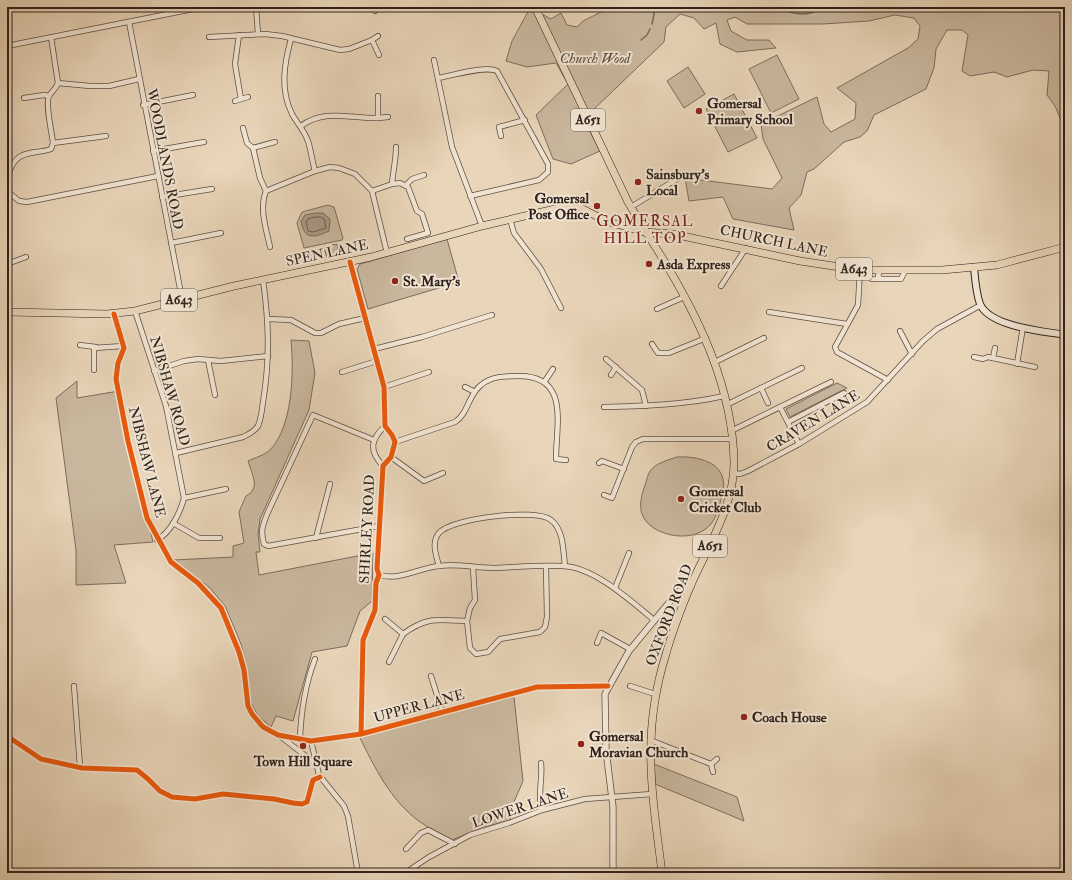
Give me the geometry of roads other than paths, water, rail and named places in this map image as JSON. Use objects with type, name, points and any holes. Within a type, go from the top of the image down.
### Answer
[{"type":"main road","name":"OXFORD ROAD","points":[[535,7],[644,232],[658,250],[706,338],[715,362],[731,431],[733,473],[721,524],[690,587],[666,654],[655,694],[650,740],[652,794],[662,873]]},
{"type":"main road","name":"SPEN LANE","points":[[7,312],[114,314],[135,311],[263,280],[388,253],[482,226],[568,206],[577,206],[606,221],[644,232]]},
{"type":"main road","name":"CHURCH LANE","points":[[644,232],[673,234],[746,248],[800,261],[860,270],[905,271],[974,267],[1010,262],[1065,247]]},
{"type":"main road","points":[[974,267],[981,305],[989,315],[997,320],[1065,335]]},
{"type":"street","points":[[7,46],[203,7]]},
{"type":"street","points":[[256,7],[258,34]]},
{"type":"street","name":"WOODLANDS ROAD","points":[[129,22],[182,299]]},
{"type":"street","points":[[209,37],[258,34],[291,39],[340,50],[358,46],[378,36]]},
{"type":"street","points":[[238,35],[234,64],[241,99]]},
{"type":"street","points":[[7,176],[16,159],[23,155],[46,151],[51,148],[53,143],[48,104],[49,96],[56,88],[58,83],[51,37]]},
{"type":"street","points":[[291,39],[285,62],[284,78],[292,112],[301,126],[308,142],[315,171]]},
{"type":"street","points":[[372,40],[379,55]]},
{"type":"street","points":[[434,60],[452,147],[482,226]]},
{"type":"street","points":[[438,78],[484,70],[494,69],[497,71],[548,164],[548,172],[539,180],[470,196]]},
{"type":"street","points":[[58,83],[109,86],[139,79]]},
{"type":"street","points":[[24,98],[44,95],[49,96]]},
{"type":"street","points":[[144,105],[193,95]]},
{"type":"street","points":[[378,96],[378,118]]},
{"type":"street","points":[[235,101],[248,97]]},
{"type":"street","points":[[301,126],[312,119],[326,115],[378,118],[388,117]]},
{"type":"street","points":[[501,136],[499,127],[525,120]]},
{"type":"street","points":[[243,128],[247,143],[253,148],[260,178],[266,191]]},
{"type":"street","points":[[53,143],[106,136]]},
{"type":"street","points":[[153,151],[204,142]]},
{"type":"street","points":[[253,148],[275,142]]},
{"type":"street","points":[[392,184],[393,170],[396,161],[396,147]]},
{"type":"street","points":[[270,247],[262,208],[262,201],[266,191],[315,171],[330,167],[347,171],[363,180],[372,191],[388,253]]},
{"type":"street","points":[[406,186],[412,179],[424,175]]},
{"type":"street","points":[[7,191],[19,201],[27,202],[158,176]]},
{"type":"street","points":[[631,206],[677,179]]},
{"type":"street","points":[[372,191],[392,184],[400,183],[406,186],[417,211],[422,214],[428,233],[407,239]]},
{"type":"street","points":[[162,197],[212,189]]},
{"type":"street","points":[[510,219],[514,233],[541,269],[561,308]]},
{"type":"street","points":[[171,244],[220,233]]},
{"type":"street","points":[[721,286],[746,248]]},
{"type":"street","points":[[7,264],[26,257]]},
{"type":"street","points":[[350,262],[384,387],[385,426],[374,440],[313,414],[268,512],[262,526],[261,535],[264,544],[268,546],[380,526]]},
{"type":"street","points":[[860,270],[858,305],[835,346],[837,352],[888,380]]},
{"type":"street","points":[[880,270],[878,276],[880,279]]},
{"type":"street","points":[[872,279],[901,279],[905,271]]},
{"type":"street","points":[[176,453],[243,437],[252,432],[258,426],[266,384],[268,356],[269,319],[263,280]]},
{"type":"street","points":[[657,308],[684,297]]},
{"type":"street","name":"CRAVEN LANE","points":[[733,473],[740,474],[748,471],[799,444],[867,402],[937,330],[981,305]]},
{"type":"street","name":"NIBSHAW ROAD","points":[[135,311],[166,406],[184,498]]},
{"type":"street","points":[[769,312],[847,324]]},
{"type":"street","points":[[80,345],[96,347],[123,346],[114,314]]},
{"type":"street","points":[[374,349],[422,337],[492,315]]},
{"type":"street","points":[[269,319],[291,320],[315,333],[321,333],[339,324],[365,318]]},
{"type":"street","points":[[1018,364],[1023,326]]},
{"type":"street","points":[[900,331],[912,354]]},
{"type":"street","points":[[652,344],[658,353],[669,353],[706,338]]},
{"type":"street","points":[[715,362],[764,338]]},
{"type":"street","name":"NIBSHAW LANE","points":[[123,346],[118,363],[116,379],[128,441],[144,509],[157,540],[171,562],[198,583],[222,608],[239,652],[244,670],[248,706]]},
{"type":"street","points":[[94,370],[96,347]]},
{"type":"street","points":[[993,358],[995,348]]},
{"type":"street","points":[[154,371],[184,361],[220,361],[268,356]]},
{"type":"street","points":[[974,357],[993,358],[1035,367]]},
{"type":"street","points":[[606,359],[642,390],[646,406]]},
{"type":"street","points":[[208,360],[215,395]]},
{"type":"street","points":[[342,372],[377,361]]},
{"type":"street","points":[[545,381],[554,368]]},
{"type":"street","points":[[611,375],[616,368]]},
{"type":"street","points":[[726,405],[799,371]]},
{"type":"street","points":[[384,387],[429,372]]},
{"type":"street","points":[[395,442],[460,419],[473,391],[483,383],[498,376],[527,376],[545,381],[552,390],[558,411],[556,459],[566,460]]},
{"type":"street","points":[[731,431],[831,382]]},
{"type":"street","points":[[465,387],[473,391]]},
{"type":"street","points":[[761,388],[768,403]]},
{"type":"street","points":[[788,422],[844,392]]},
{"type":"street","points":[[604,407],[688,403],[724,396]]},
{"type":"street","points":[[780,407],[799,444]]},
{"type":"street","points":[[385,426],[392,434],[395,442],[392,457],[424,481],[443,473]]},
{"type":"street","points":[[604,495],[612,498],[632,447],[636,442],[643,439],[731,439]]},
{"type":"street","name":"SHIRLEY ROAD","points":[[374,440],[373,449],[375,458],[383,466]]},
{"type":"street","name":"SHIRLEY ROAD","points":[[361,734],[363,640],[374,615],[376,583],[379,575],[377,569],[383,466],[392,457]]},
{"type":"street","points":[[601,460],[624,469]]},
{"type":"street","points":[[316,538],[330,484]]},
{"type":"street","points":[[157,540],[164,536],[173,523],[184,498],[226,490]]},
{"type":"street","points":[[439,566],[434,543],[438,534],[446,528],[481,517],[539,514],[551,520],[559,529],[565,566]]},
{"type":"street","points":[[173,523],[200,538],[220,538]]},
{"type":"street","points":[[615,588],[629,553]]},
{"type":"street","points":[[379,575],[385,576],[408,574],[439,566],[473,568],[565,566],[588,573],[615,588],[654,620]]},
{"type":"street","points":[[473,568],[475,600],[467,620],[470,648],[476,654],[488,652],[500,639],[540,632],[545,627],[547,617],[546,567]]},
{"type":"street","points":[[613,873],[612,798],[606,750],[604,702],[608,686],[630,649],[654,620],[677,594],[684,588],[690,587]]},
{"type":"street","points":[[385,619],[403,634]]},
{"type":"street","points":[[389,662],[403,634],[418,623],[433,620],[467,620]]},
{"type":"street","points":[[597,643],[601,634],[630,649]]},
{"type":"street","points":[[300,739],[302,705],[315,659]]},
{"type":"street","points":[[431,676],[442,711]]},
{"type":"street","points":[[74,686],[80,767]]},
{"type":"street","name":"UPPER LANE","points":[[278,734],[311,741],[361,734],[442,711],[538,687],[608,686]]},
{"type":"street","points":[[630,686],[655,694]]},
{"type":"street","name":"UPPER LANE","points":[[248,706],[258,723],[278,734],[316,764]]},
{"type":"street","points":[[7,736],[41,759],[80,767],[137,770],[160,791],[172,797],[195,799],[223,794],[274,799],[302,804],[307,802],[313,780],[320,777]]},
{"type":"street","points":[[650,740],[711,764]]},
{"type":"street","points":[[311,741],[320,777],[344,806],[348,816],[358,873]]},
{"type":"street","points":[[711,764],[718,759]]},
{"type":"street","points":[[541,763],[542,782],[539,801],[542,810]]},
{"type":"street","points":[[711,764],[713,772]]},
{"type":"street","name":"LOWER LANE","points":[[405,873],[429,857],[470,835],[509,823],[542,810],[585,799],[652,794]]},
{"type":"street","points":[[406,849],[421,833],[428,830],[455,844]]},
{"type":"water","points":[[323,213],[330,219],[329,231],[319,235],[310,236],[302,227],[301,221],[305,215]]},
{"type":"waterway","points":[[652,24],[654,7]]},
{"type":"waterway","points":[[777,7],[799,14],[811,13],[821,7]]},
{"type":"waterway","points":[[931,7],[949,11],[975,7]]},
{"type":"waterway","points":[[641,40],[647,35],[650,29]]},
{"type":"place","name":"Gomersal Primary School","points":[[699,111]]},
{"type":"place","name":"Sainsbury's Local","points":[[638,182]]},
{"type":"place","name":"Gomersal Post Office","points":[[597,206]]},
{"type":"place","name":"Asda Express","points":[[649,264]]},
{"type":"place","name":"St. Mary's","points":[[395,281]]},
{"type":"place","name":"Gomersal Cricket Club","points":[[681,499]]},
{"type":"place","name":"Coach House","points":[[744,717]]},
{"type":"place","name":"Gomersal Moravian Church","points":[[581,744]]},
{"type":"place","name":"Town Hill Square","points":[[303,746]]},
{"type":"district","name":"GOMERSAL HILL TOP","points":[[645,230]]},
{"type":"park label","name":"Church Wood","points":[[595,58]]}]
